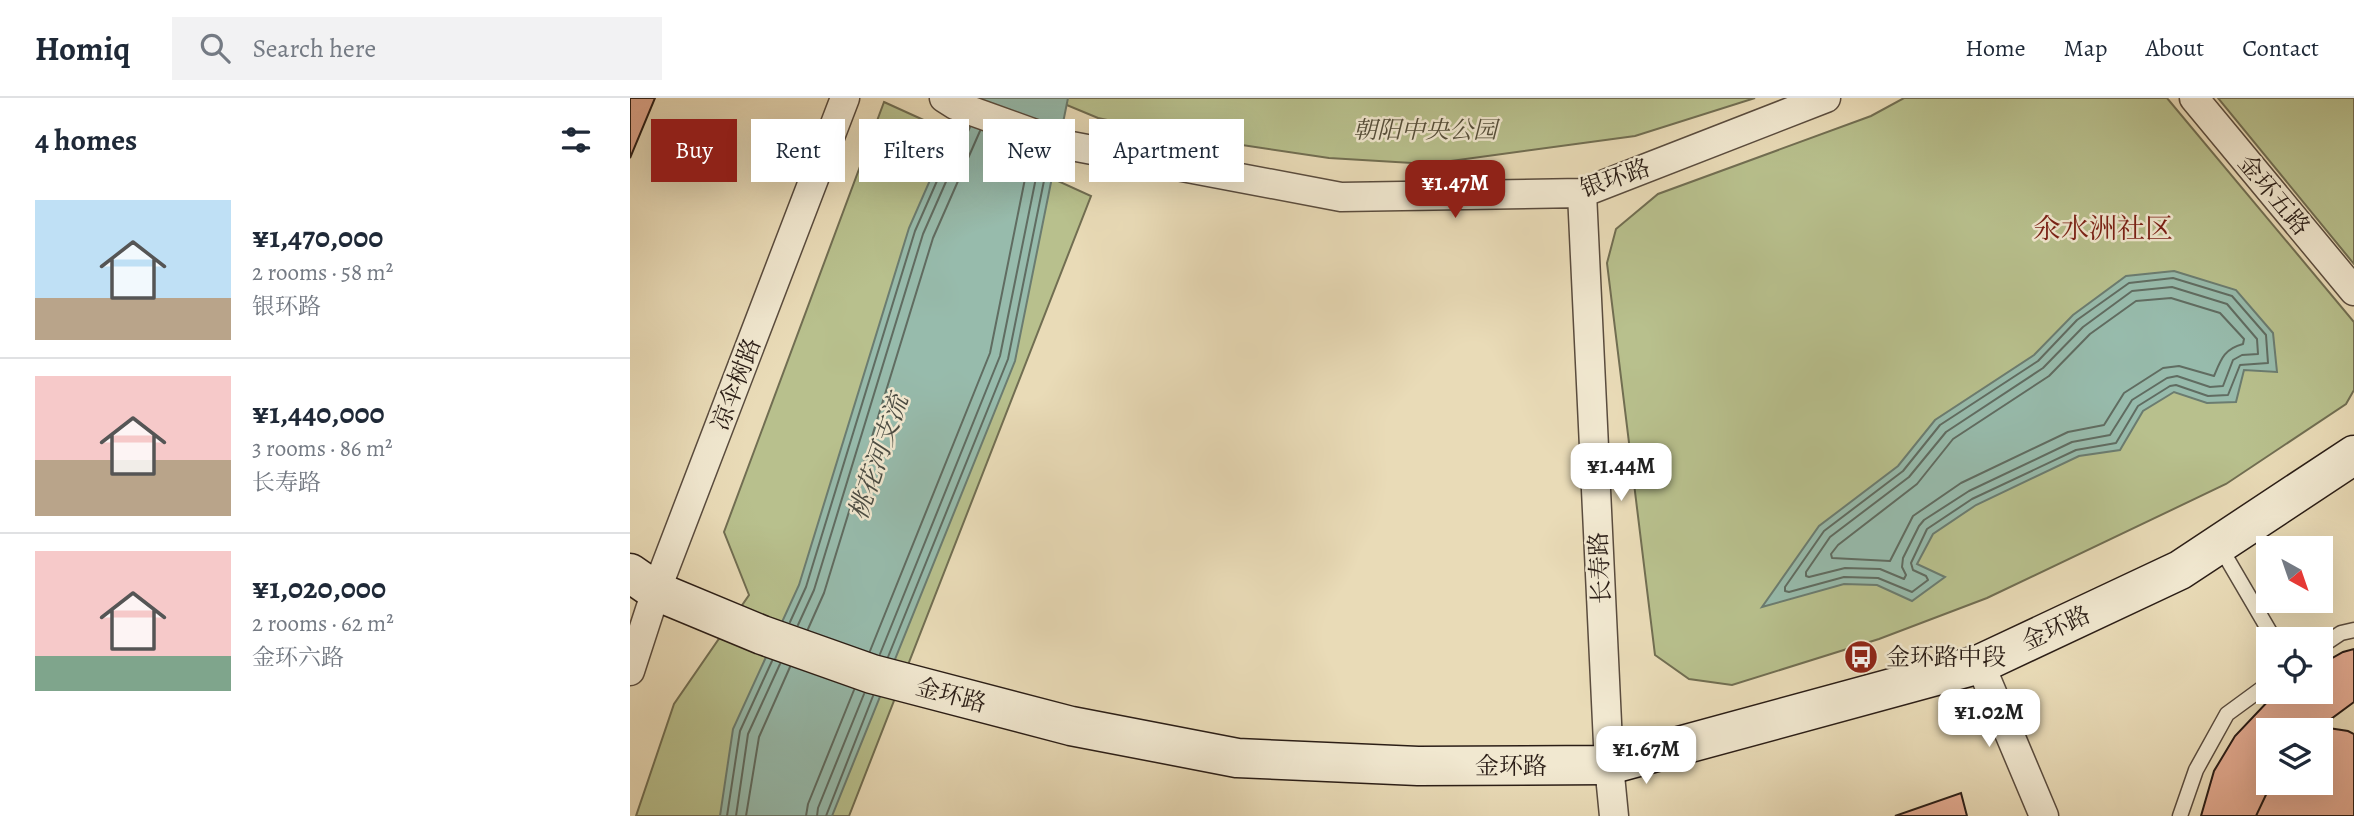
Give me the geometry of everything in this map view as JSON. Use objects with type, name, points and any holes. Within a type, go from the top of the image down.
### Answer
[{"type":"street","name":"凉伞树路","points":[[630,671],[643,582],[845,98]]},
{"type":"street","name":"银环路","points":[[949,102],[1066,145],[1341,197],[1582,193],[1826,98]]},
{"type":"street","name":"金环五路","points":[[2194,98],[2354,291]]},
{"type":"street","name":"长寿路","points":[[1582,193],[1609,765],[1614,816]]},
{"type":"street","name":"金环路","points":[[643,582],[762,635],[872,674],[1071,726],[1237,758],[1418,766],[1609,765],[1980,664],[2180,570],[2354,455]]},
{"type":"street","points":[[1980,664],[2044,816]]},
{"type":"lane","points":[[2218,544],[2267,627]]},
{"type":"lane","points":[[2333,638],[2354,630]]},
{"type":"lane","points":[[2180,816],[2196,770],[2227,714],[2256,693]]},
{"type":"green space","name":"朝阳中央公园","points":[[1050,98],[1755,98],[1635,136],[1429,164],[1329,158],[1244,145],[1244,119],[1098,118]]},
{"type":"green space","points":[[1904,98],[2167,98],[2354,322],[2354,390],[2346,404],[2226,484],[1987,598],[1879,639],[1732,685],[1689,679],[1655,655],[1607,263],[1616,229],[1658,194],[1871,116]]},
{"type":"green space","points":[[2218,98],[2354,98],[2354,264]]},
{"type":"green space","points":[[884,102],[921,119],[878,119]]},
{"type":"green space","points":[[969,141],[983,147],[983,182],[1060,182],[1091,196],[849,816],[636,816],[674,704],[749,595],[724,532],[859,169],[859,182],[969,182]]},
{"type":"water","name":"桃花河支流","points":[[966,98],[1068,98],[1064,119],[983,119],[983,182],[1051,182],[1015,361],[832,816],[720,816],[733,729],[799,585],[909,228],[929,182],[969,182],[969,119],[957,119]]},
{"type":"water","points":[[2174,271],[2236,290],[2273,333],[2277,372],[2244,370],[2236,402],[2207,403],[2174,392],[2143,411],[2120,450],[2079,456],[1976,505],[1933,534],[1917,564],[1945,577],[1912,601],[1877,585],[1844,584],[1762,607],[1819,526],[1898,466],[1935,420],[2034,355],[2073,315],[2126,276]]},
{"type":"building","points":[[630,98],[655,98],[630,158]]},
{"type":"building","points":[[2354,649],[2354,702],[2332,718],[2256,718],[2256,795],[2266,795],[2256,816],[2201,816],[2214,771],[2235,736],[2265,704],[2333,704],[2333,658]]},
{"type":"building","points":[[2333,729],[2354,734],[2354,816],[2256,816],[2266,795],[2333,795]]},
{"type":"building","points":[[1961,793],[1967,816],[1895,816]]},
{"type":"place","name":"金环路中段","points":[[1861,657]]},
{"type":"district","name":"氽水洲社区","points":[[2103,228]]}]
